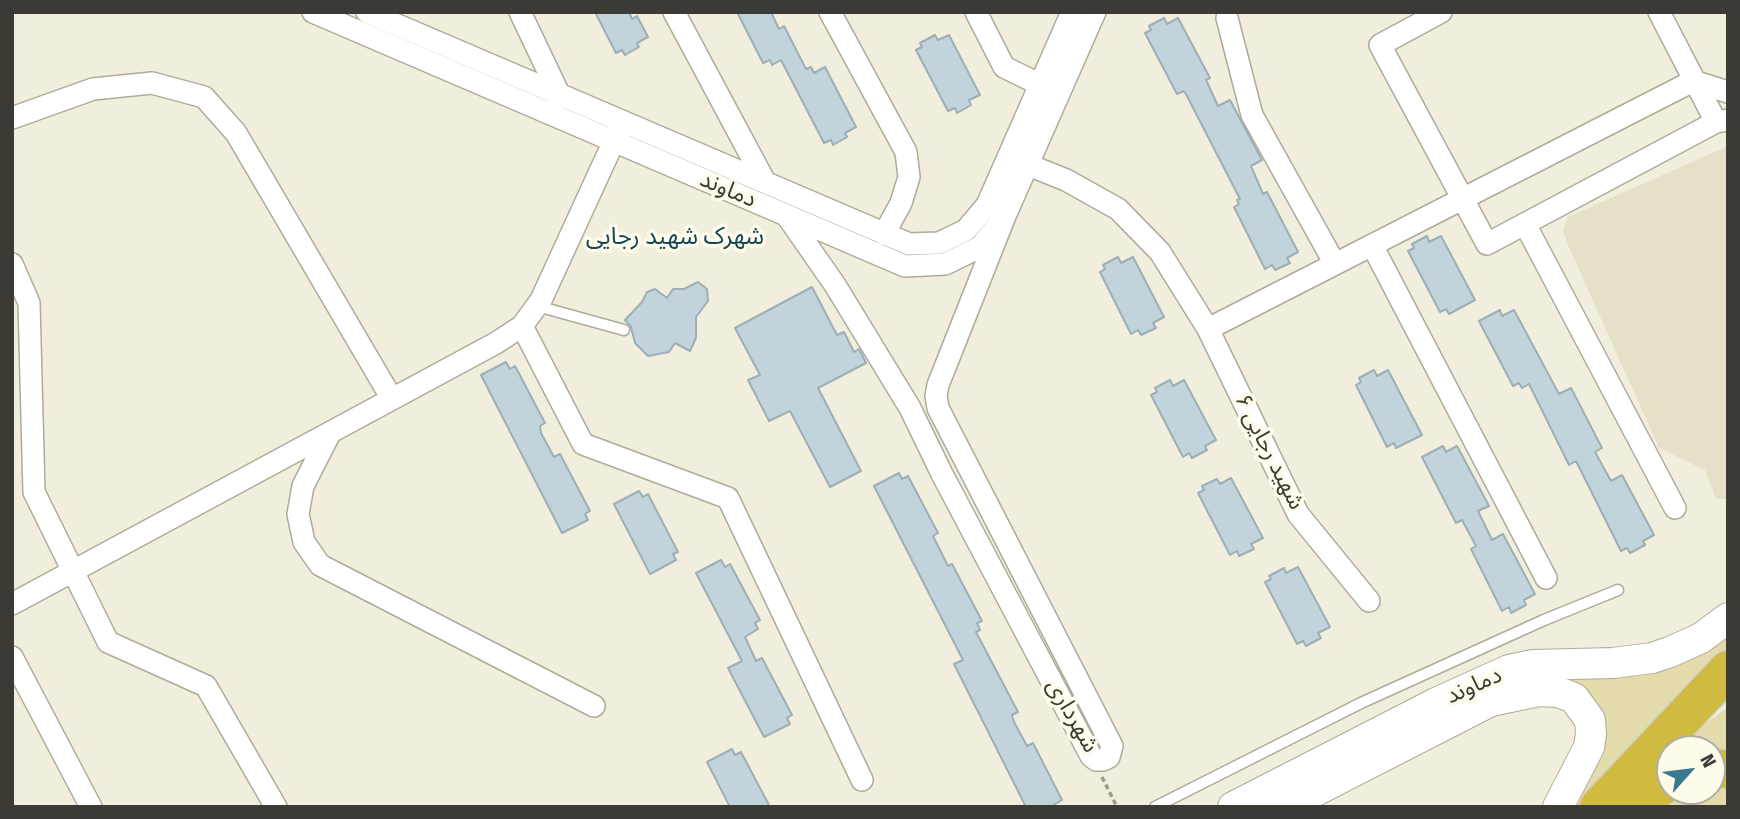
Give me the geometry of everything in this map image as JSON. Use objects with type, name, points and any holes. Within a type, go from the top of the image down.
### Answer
[{"type":"highway","points":[[1672,735],[1677,725],[1728,670]]},
{"type":"highway","points":[[1692,735],[1728,699]]},
{"type":"highway","points":[[1599,807],[1656,771]]},
{"type":"highway","points":[[1635,807],[1653,791],[1656,771]]},
{"type":"main road","name":"دماوند","points":[[1233,807],[1436,703],[1509,670],[1533,665],[1613,663],[1652,658],[1701,638],[1728,618]]},
{"type":"main road","name":"دماوند","points":[[1284,807],[1491,701],[1539,691],[1558,692],[1574,698],[1590,720],[1589,747],[1558,807]]},
{"type":"street","name":"دماوند","points":[[313,12],[346,19],[554,104],[618,132],[787,216],[905,266],[945,264],[980,247],[1005,216],[1018,160]]},
{"type":"street","name":"دماوند","points":[[367,12],[554,104]]},
{"type":"street","points":[[520,12],[554,104]]},
{"type":"street","points":[[674,12],[765,183]]},
{"type":"street","points":[[830,12],[906,152],[909,177],[901,203],[884,234]]},
{"type":"street","points":[[976,12],[1004,67],[1050,89]]},
{"type":"street","name":"دماوند","points":[[1050,89],[1072,12]]},
{"type":"street","name":"دماوند","points":[[618,132],[765,183],[909,244],[939,243],[966,230],[1018,160],[1050,89],[1095,12]]},
{"type":"street","points":[[1441,12],[1380,45],[1487,244],[1722,121],[1693,81],[1659,12]]},
{"type":"street","points":[[1227,18],[1252,115],[1335,264]]},
{"type":"street","points":[[1208,329],[1693,81],[1728,92]]},
{"type":"street","points":[[12,118],[93,89],[152,83],[204,97],[236,133],[393,399]]},
{"type":"street","points":[[12,604],[496,343],[522,326],[537,306],[618,132]]},
{"type":"street","name":"شهید رجایی ۶","points":[[1018,160],[1066,180],[1118,209],[1160,251],[1208,329],[1298,514],[1369,601]]},
{"type":"street","name":"شهرداری","points":[[787,216],[835,285],[910,408],[1091,756],[1096,760],[1107,758],[1112,746],[965,463],[938,408],[936,396]]},
{"type":"street","points":[[910,408],[936,396],[1005,216]]},
{"type":"street","points":[[1525,224],[1675,509]]},
{"type":"street","points":[[1372,245],[1546,578]]},
{"type":"street","points":[[12,264],[29,303],[34,492],[108,642],[206,686],[276,807]]},
{"type":"street","points":[[522,326],[583,444],[728,498],[862,780]]},
{"type":"street","points":[[330,433],[303,486],[298,514],[304,542],[320,565],[594,706]]},
{"type":"street","points":[[942,474],[965,463]]},
{"type":"street","points":[[12,657],[91,807]]},
{"type":"lane","points":[[537,306],[624,330]]},
{"type":"lane","points":[[1156,807],[1361,703],[1544,620],[1618,590]]},
{"type":"path","points":[[1091,756],[1117,807]]},
{"type":"shaded area","points":[[1728,146],[1728,499],[1716,499],[1705,470],[1659,448],[1563,230],[1568,217]]},
{"type":"shaded area","points":[[1728,626],[1728,660],[1587,807],[1568,807],[1591,697],[1430,723],[1269,807],[1249,807],[1433,712]]},
{"type":"shaded area","points":[[1728,707],[1728,763],[1726,735],[1690,735]]},
{"type":"shaded area","points":[[1728,777],[1728,807],[1645,807],[1656,800],[1656,805],[1726,805]]},
{"type":"building","points":[[595,12],[629,12],[632,19],[637,16],[648,37],[637,43],[639,47],[625,55],[622,50],[616,53]]},
{"type":"building","points":[[737,12],[771,12],[779,29],[784,26],[806,69],[811,67],[814,73],[825,67],[856,127],[845,133],[847,137],[833,145],[831,140],[824,143],[781,60],[772,65],[770,60],[763,63]]},
{"type":"building","points":[[1164,18],[1167,24],[1178,18],[1210,78],[1206,80],[1218,106],[1230,100],[1262,160],[1251,166],[1263,194],[1267,192],[1298,252],[1287,258],[1290,263],[1275,270],[1272,265],[1265,269],[1234,207],[1239,204],[1237,200],[1240,199],[1187,96],[1184,91],[1177,94],[1145,33],[1151,30],[1149,26]]},
{"type":"building","points":[[935,35],[938,40],[949,35],[980,95],[969,100],[971,105],[957,113],[955,108],[948,111],[916,50],[922,47],[920,43]]},
{"type":"building","points":[[1427,236],[1429,242],[1441,236],[1475,300],[1449,314],[1446,309],[1440,312],[1408,251],[1414,248],[1412,244]]},
{"type":"building","points":[[1118,257],[1121,263],[1133,257],[1164,317],[1153,323],[1156,328],[1141,335],[1138,330],[1131,334],[1100,272],[1105,269],[1103,265]]},
{"type":"building","points":[[698,282],[707,289],[708,301],[696,317],[696,338],[690,351],[675,343],[669,352],[648,356],[635,343],[631,327],[625,320],[642,302],[647,292],[655,289],[667,298],[673,289],[684,289]]},
{"type":"building","points":[[812,287],[837,335],[844,332],[854,352],[859,349],[866,363],[818,388],[861,471],[830,487],[790,411],[769,421],[748,380],[760,375],[735,328]]},
{"type":"building","points":[[1500,310],[1502,316],[1514,310],[1559,394],[1571,388],[1602,448],[1595,452],[1611,481],[1622,475],[1654,535],[1643,541],[1645,545],[1630,553],[1627,548],[1621,551],[1576,461],[1569,465],[1529,384],[1522,388],[1519,383],[1513,386],[1479,321]]},
{"type":"building","points":[[506,362],[510,369],[515,366],[545,423],[540,426],[541,433],[554,457],[560,454],[590,511],[585,514],[588,520],[562,533],[481,375]]},
{"type":"building","points":[[1374,370],[1377,376],[1388,370],[1422,435],[1396,448],[1394,443],[1387,447],[1356,385],[1361,382],[1359,378]]},
{"type":"building","points":[[1170,380],[1173,386],[1184,380],[1216,440],[1205,446],[1207,450],[1192,458],[1189,453],[1183,457],[1151,395],[1157,392],[1155,388]]},
{"type":"building","points":[[1443,446],[1446,452],[1457,446],[1489,506],[1478,511],[1492,540],[1503,534],[1535,594],[1524,600],[1526,605],[1511,613],[1509,607],[1502,611],[1471,549],[1476,546],[1462,520],[1456,523],[1422,457]]},
{"type":"building","points":[[899,473],[902,479],[908,476],[938,533],[933,536],[948,566],[952,564],[982,621],[977,623],[980,630],[976,632],[1018,712],[1012,715],[1014,722],[1027,746],[1033,743],[1062,800],[1050,807],[1026,807],[954,664],[963,660],[874,486]]},
{"type":"building","points":[[1231,478],[1263,538],[1251,544],[1254,549],[1239,556],[1237,551],[1230,555],[1198,493],[1204,490],[1202,486],[1217,479],[1220,484]]},
{"type":"building","points":[[639,491],[643,497],[648,494],[678,552],[673,554],[676,560],[650,574],[614,504]]},
{"type":"building","points":[[721,560],[725,567],[730,564],[760,620],[755,623],[758,629],[745,637],[756,661],[762,658],[792,715],[787,718],[790,724],[764,737],[728,668],[742,661],[696,573]]},
{"type":"building","points":[[1298,567],[1330,627],[1318,633],[1321,638],[1306,646],[1303,641],[1297,644],[1265,582],[1271,579],[1269,576],[1284,568],[1286,573]]},
{"type":"building","points":[[732,749],[735,755],[741,752],[770,807],[730,807],[707,762]]},
{"type":"district","name":"شهرک شهید رجایی","points":[[675,237]]}]
